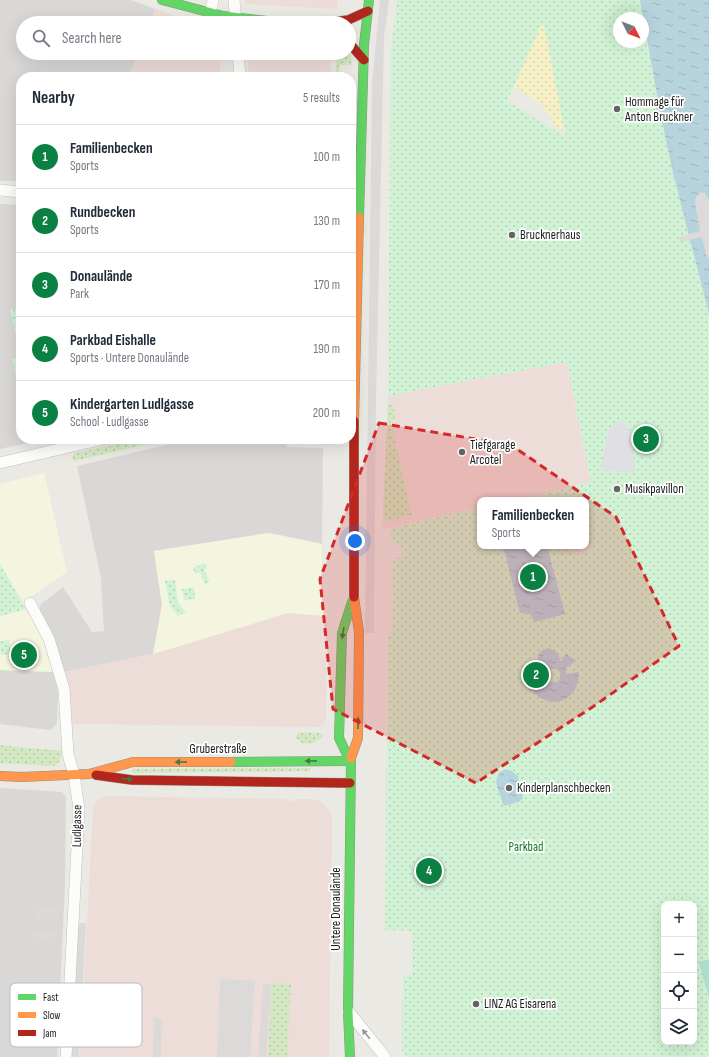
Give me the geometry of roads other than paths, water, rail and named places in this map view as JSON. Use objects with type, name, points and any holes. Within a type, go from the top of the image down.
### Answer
[{"type":"main road","points":[[162,0],[217,16]]},
{"type":"main road","name":"Untere Donaulände","points":[[356,296],[364,60],[369,0]]},
{"type":"main road","points":[[356,16],[368,11]]},
{"type":"main road","points":[[356,51],[364,60]]},
{"type":"main road","name":"Untere Donaulände","points":[[350,1057],[348,1012],[350,760],[358,738],[359,632],[354,596],[353,444]]},
{"type":"main road","name":"Untere Donaulände","points":[[350,760],[339,738],[342,633],[354,596]]},
{"type":"main road","name":"Gruberstraße","points":[[89,774],[132,762],[350,760]]},
{"type":"main road","name":"Gruberstraße","points":[[0,776],[89,774],[132,780],[350,783]]},
{"type":"street","points":[[210,14],[212,0]]},
{"type":"street","points":[[234,0],[236,16]]},
{"type":"street","points":[[239,60],[240,72]]},
{"type":"street","points":[[0,190],[16,192]]},
{"type":"street","points":[[0,463],[82,444]]},
{"type":"street","name":"Ludlgasse","points":[[30,603],[49,639],[57,662],[65,698],[68,754],[74,775],[79,809],[70,983]]},
{"type":"street","points":[[348,1012],[384,1057]]},
{"type":"street","name":"Ludlgasse","points":[[66,1057],[67,1047]]},
{"type":"water","points":[[640,0],[709,0],[709,314],[673,173],[660,112],[656,109],[656,107],[659,106],[649,48],[649,12],[642,12]]},
{"type":"water","points":[[504,549],[548,549],[565,614],[535,622],[530,614],[520,613]]},
{"type":"water","points":[[548,648],[557,652],[561,661],[566,654],[576,660],[565,669],[567,674],[579,672],[578,683],[574,691],[561,701],[553,702],[545,700],[528,688],[526,682],[526,670],[528,664],[539,668],[538,655],[542,650]],"holes":[[[551,669],[557,669],[560,673],[560,679],[557,682],[551,682],[547,679],[548,673]]]},
{"type":"water","name":"Kinderplanschbecken","points":[[503,770],[510,770],[518,776],[518,787],[521,789],[523,798],[519,802],[504,806],[496,782],[499,774]]},
{"type":"place","name":"Hommage für Anton Bruckner","points":[[617,109]]},
{"type":"place","name":"Brucknerhaus","points":[[512,235]]},
{"type":"place","name":"Donaulände","points":[[646,439]]},
{"type":"place","name":"Tiefgarage Arcotel","points":[[462,452]]},
{"type":"place","name":"Musikpavillon","points":[[617,489]]},
{"type":"place","name":"Familienbecken","points":[[533,577]]},
{"type":"place","name":"Kindergarten Ludlgasse","points":[[24,655]]},
{"type":"place","name":"Rundbecken","points":[[536,675]]},
{"type":"place","name":"Kinderplanschbecken","points":[[509,788]]},
{"type":"place","name":"Parkbad Eishalle","points":[[429,871]]},
{"type":"place","name":"LINZ AG Eisarena","points":[[476,1004]]},
{"type":"park label","name":"Parkbad","points":[[526,847]]}]
